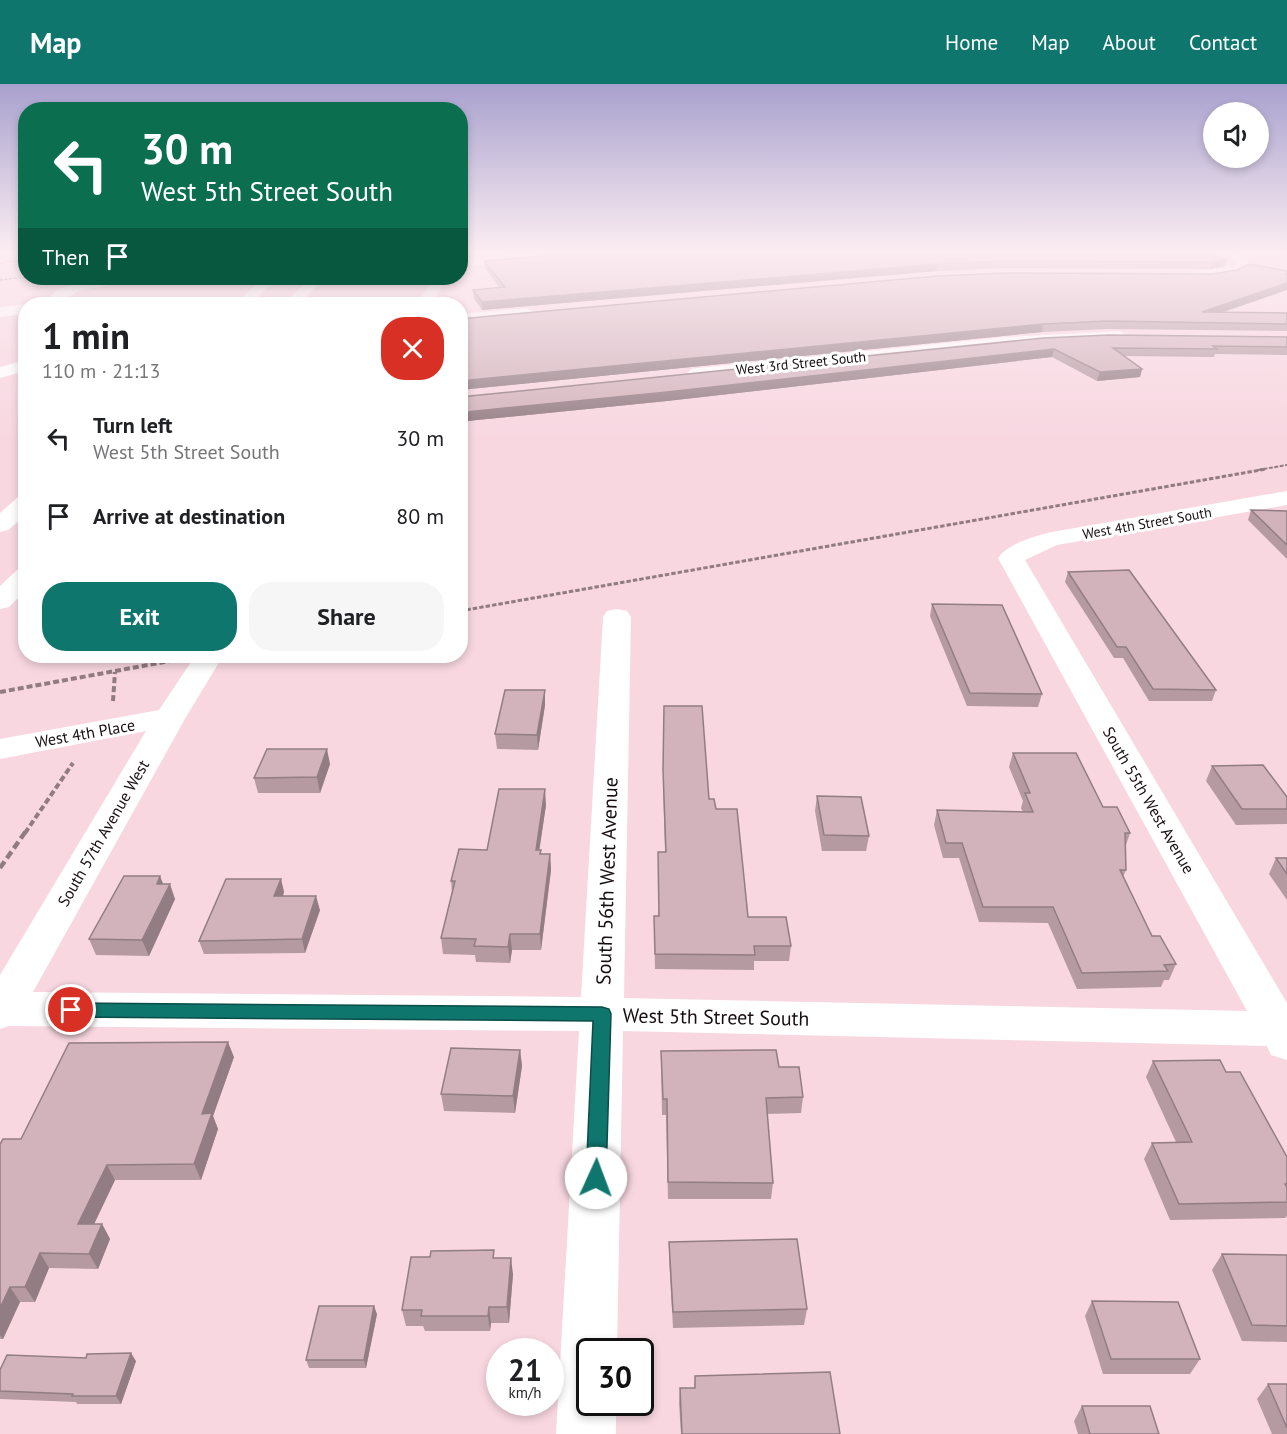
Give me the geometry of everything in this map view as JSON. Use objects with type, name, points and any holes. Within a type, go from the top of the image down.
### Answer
[{"type":"main road","points":[[468,318],[512,314]]},
{"type":"main road","name":"West 3rd Street South","points":[[674,376],[1004,342],[1070,337],[1141,336]]},
{"type":"main road","points":[[0,373],[18,367]]},
{"type":"main road","name":"West 4th Street South","points":[[1011,558],[1030,547],[1052,539],[1287,498]]},
{"type":"main road","points":[[0,525],[18,509]]},
{"type":"main road","name":"South 55th West Avenue","points":[[1011,558],[1284,1033]]},
{"type":"main road","points":[[0,601],[18,583]]},
{"type":"main road","name":"South 56th West Avenue","points":[[586,1434],[617,616]]},
{"type":"main road","name":"South 57th Avenue West","points":[[1,1010],[170,717],[205,663]]},
{"type":"main road","name":"West 4th Place","points":[[0,749],[170,717]]},
{"type":"main road","name":"West 5th Street South","points":[[1,1010],[602,1014],[1284,1033]]},
{"type":"path","points":[[468,609],[1287,465]]},
{"type":"path","points":[[0,692],[160,663]]},
{"type":"path","points":[[0,868],[96,732],[113,701],[115,672]]},
{"type":"building","points":[[516,314],[1287,314],[1287,324],[1108,321],[1043,324],[468,380],[468,318]]},
{"type":"building","points":[[1108,335],[1287,337],[1287,347],[1113,348],[1142,369],[1100,372],[1054,349],[468,412],[468,396],[1044,338]]},
{"type":"building","points":[[1251,510],[1287,511],[1287,545]]},
{"type":"building","points":[[1129,570],[1216,690],[1153,689],[1126,647],[1117,647],[1068,572]]},
{"type":"building","points":[[932,604],[1002,605],[1042,694],[970,693]]},
{"type":"building","points":[[505,690],[545,690],[537,735],[495,734]]},
{"type":"building","points":[[664,706],[702,706],[709,799],[714,799],[716,809],[737,809],[748,917],[786,917],[791,946],[754,946],[755,955],[655,954],[654,916],[659,916],[658,852],[666,852],[663,770]]},
{"type":"building","points":[[267,749],[327,749],[317,777],[254,778]]},
{"type":"building","points":[[1013,753],[1076,753],[1103,807],[1117,807],[1130,833],[1125,833],[1126,870],[1120,870],[1152,936],[1160,936],[1176,964],[1164,965],[1168,971],[1082,973],[1053,907],[983,907],[962,843],[946,843],[937,810],[1033,812],[1025,793],[1030,793]]},
{"type":"building","points":[[1263,765],[1287,797],[1287,809],[1242,809],[1212,766]]},
{"type":"building","points":[[499,789],[545,789],[536,850],[541,850],[540,854],[550,854],[540,934],[510,934],[508,947],[474,946],[476,939],[441,938],[455,881],[451,881],[459,849],[487,850]]},
{"type":"building","points":[[817,796],[861,797],[869,836],[824,835]]},
{"type":"building","points":[[1276,858],[1287,858],[1287,874]]},
{"type":"building","points":[[124,876],[160,876],[157,884],[170,884],[142,940],[89,939]]},
{"type":"building","points":[[226,879],[281,879],[274,896],[316,896],[302,939],[199,941]]},
{"type":"building","points":[[228,1042],[202,1114],[212,1113],[194,1164],[107,1165],[78,1224],[102,1224],[89,1254],[40,1253],[25,1287],[10,1287],[0,1308],[0,1144],[3,1139],[21,1139],[69,1043]]},
{"type":"building","points":[[451,1048],[520,1050],[513,1096],[441,1094]]},
{"type":"building","points":[[776,1050],[779,1067],[799,1067],[803,1097],[766,1098],[773,1183],[668,1182],[667,1099],[663,1099],[661,1051]]},
{"type":"building","points":[[1220,1060],[1226,1072],[1240,1072],[1287,1157],[1287,1184],[1285,1184],[1287,1202],[1179,1204],[1152,1143],[1192,1142],[1153,1061]]},
{"type":"building","points":[[797,1239],[807,1309],[673,1312],[669,1242]]},
{"type":"building","points":[[494,1250],[493,1258],[511,1258],[507,1307],[489,1307],[488,1316],[421,1316],[422,1310],[402,1310],[411,1257],[430,1257],[431,1251]]},
{"type":"building","points":[[1222,1254],[1287,1255],[1287,1326],[1252,1325]]},
{"type":"building","points":[[1092,1301],[1178,1302],[1200,1359],[1111,1359]]},
{"type":"building","points":[[319,1306],[374,1306],[364,1360],[306,1360]]},
{"type":"building","points":[[131,1353],[116,1396],[72,1396],[73,1394],[0,1391],[0,1370],[7,1355],[86,1358],[87,1354]]},
{"type":"building","points":[[830,1372],[840,1434],[682,1434],[680,1388],[695,1388],[695,1376]]},
{"type":"building","points":[[1268,1384],[1287,1384],[1287,1428]]},
{"type":"building","points":[[1082,1406],[1150,1406],[1159,1434],[1090,1434]]},
{"type":"route","points":[[71,1010],[602,1014],[596,1178]]}]
